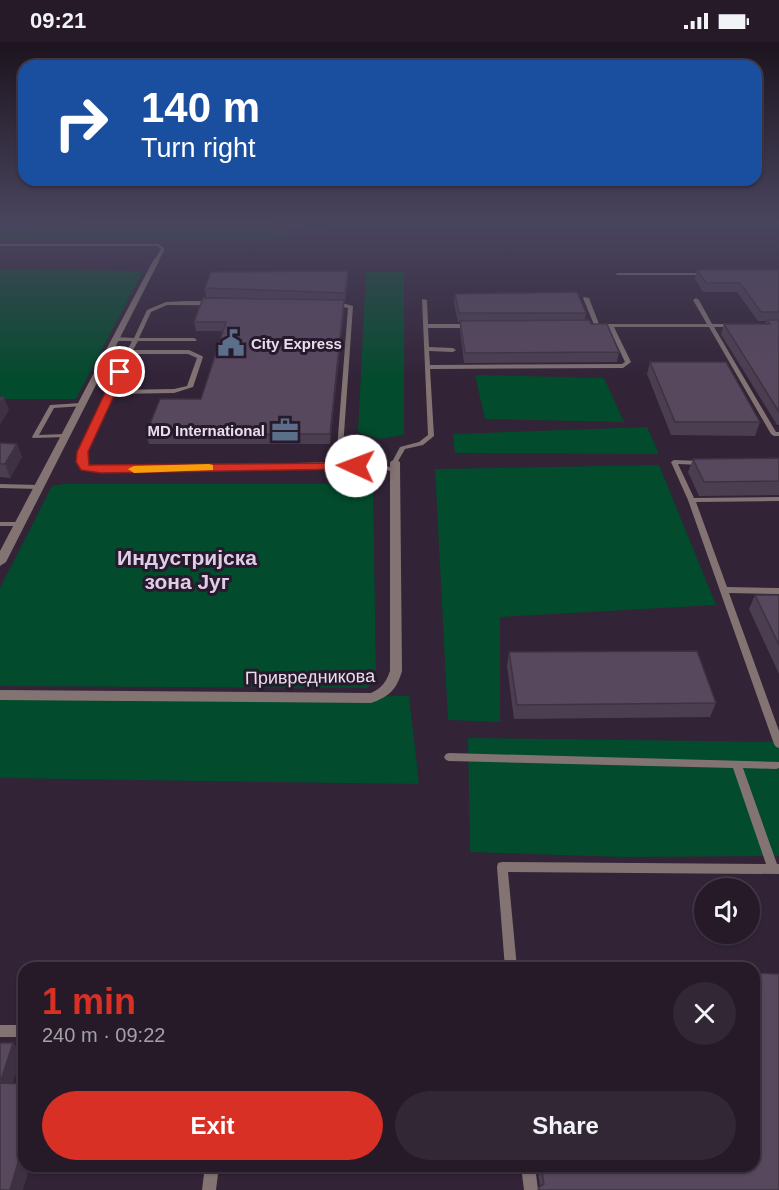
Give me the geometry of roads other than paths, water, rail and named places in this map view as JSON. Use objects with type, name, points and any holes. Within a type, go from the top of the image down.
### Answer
[{"type":"street","points":[[0,562],[150,274]]},
{"type":"street","name":"Привредникова","points":[[0,695],[371,698],[384,694],[392,686],[396,671],[395,466]]},
{"type":"lane","points":[[618,274],[710,274]]},
{"type":"lane","points":[[586,298],[597,326]]},
{"type":"lane","points":[[374,466],[395,466],[402,448],[421,444],[431,436],[424,300]]},
{"type":"lane","points":[[696,300],[774,434],[779,434]]},
{"type":"lane","points":[[339,465],[351,307],[338,304],[166,304],[149,310],[82,452],[81,462],[89,469],[356,466]]},
{"type":"lane","points":[[586,326],[745,325]]},
{"type":"lane","points":[[426,326],[483,326]]},
{"type":"lane","points":[[429,367],[623,366],[628,362],[611,326]]},
{"type":"lane","points":[[116,339],[194,340]]},
{"type":"lane","points":[[428,349],[453,350]]},
{"type":"lane","points":[[110,392],[174,391],[190,387],[200,357],[189,352],[130,352]]},
{"type":"lane","points":[[65,436],[35,437],[52,405],[81,405]]},
{"type":"lane","points":[[709,463],[674,462],[692,500],[779,744]]},
{"type":"lane","points":[[0,486],[39,487]]},
{"type":"lane","points":[[692,500],[779,499]]},
{"type":"lane","points":[[0,524],[20,524]]},
{"type":"lane","points":[[724,590],[779,591]]},
{"type":"lane","points":[[449,757],[778,767]]},
{"type":"lane","points":[[510,962],[502,867],[776,869],[737,764]]},
{"type":"lane","points":[[0,1031],[18,1031]]},
{"type":"lane","points":[[209,1190],[211,1172]]},
{"type":"lane","points":[[529,1172],[531,1190]]},
{"type":"place","name":"City Express","points":[[231,343]]},
{"type":"place","name":"MD International","points":[[285,430]]},
{"type":"district","name":"Индустријска зона Југ","points":[[187,569]]}]
